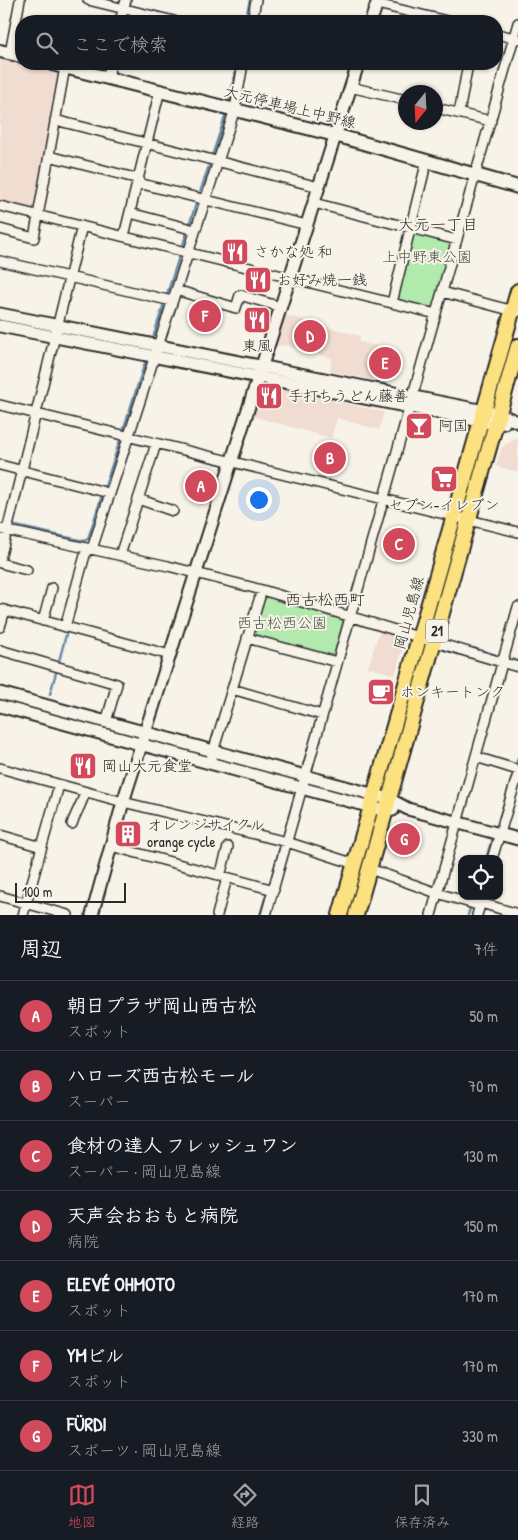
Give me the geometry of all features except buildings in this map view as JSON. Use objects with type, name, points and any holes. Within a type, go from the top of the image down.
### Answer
[{"type":"main road","name":"大元停車場上中野線","points":[[78,70],[335,135],[427,160],[518,188]]},
{"type":"main road","name":"岡山児島線","points":[[340,915],[481,416],[515,311],[518,291]]},
{"type":"main road","name":"岡山児島線","points":[[356,915],[518,346]]},
{"type":"street","points":[[17,15],[20,0]]},
{"type":"street","points":[[88,0],[124,4],[156,15]]},
{"type":"street","points":[[253,15],[256,0]]},
{"type":"street","points":[[373,15],[377,2],[425,15]]},
{"type":"street","points":[[266,915],[442,292],[516,38],[518,23]]},
{"type":"street","points":[[10,53],[15,26]]},
{"type":"street","points":[[503,35],[516,38]]},
{"type":"street","points":[[0,229],[34,238],[64,70]]},
{"type":"street","points":[[108,77],[110,70]]},
{"type":"street","points":[[64,626],[123,436],[155,352],[168,300],[176,290],[184,251],[213,159],[234,109],[242,70]]},
{"type":"street","points":[[92,915],[123,802],[355,70]]},
{"type":"street","points":[[459,113],[467,70]]},
{"type":"street","points":[[350,87],[398,98]]},
{"type":"street","points":[[124,236],[160,90]]},
{"type":"street","points":[[443,110],[491,121]]},
{"type":"street","points":[[55,120],[319,187]]},
{"type":"street","points":[[49,156],[307,225]]},
{"type":"street","points":[[392,303],[427,160]]},
{"type":"street","points":[[314,203],[457,240]]},
{"type":"street","points":[[0,206],[436,314]]},
{"type":"street","points":[[130,213],[191,229]]},
{"type":"street","points":[[0,559],[6,527],[82,226]]},
{"type":"street","points":[[0,262],[168,300]]},
{"type":"street","points":[[176,290],[236,308],[240,295],[281,306]]},
{"type":"street","points":[[442,292],[515,311]]},
{"type":"street","points":[[0,314],[57,331],[155,352],[517,422]]},
{"type":"street","points":[[0,326],[57,331]]},
{"type":"street","points":[[0,405],[518,532]]},
{"type":"street","points":[[120,555],[156,444]]},
{"type":"street","points":[[0,465],[105,492]]},
{"type":"street","points":[[138,499],[173,511]]},
{"type":"street","points":[[6,527],[262,590],[518,666]]},
{"type":"street","points":[[0,563],[27,570]]},
{"type":"street","points":[[43,621],[52,588]]},
{"type":"street","points":[[211,756],[262,590]]},
{"type":"street","points":[[431,915],[518,607]]},
{"type":"street","points":[[0,627],[2,610],[170,655]]},
{"type":"street","points":[[247,638],[337,662]]},
{"type":"street","points":[[0,650],[117,684],[106,722]]},
{"type":"street","points":[[232,689],[322,715]]},
{"type":"street","points":[[0,693],[106,722],[143,738]]},
{"type":"street","points":[[0,706],[143,738],[518,840]]},
{"type":"street","points":[[476,758],[517,772],[493,855]]},
{"type":"street","points":[[0,768],[123,802],[287,842],[355,864]]},
{"type":"street","points":[[24,915],[59,785]]},
{"type":"street","points":[[72,824],[76,810],[81,806],[85,792]]},
{"type":"street","points":[[0,835],[42,847]]},
{"type":"street","points":[[111,846],[274,890]]},
{"type":"street","points":[[217,915],[228,848]]},
{"type":"street","points":[[370,869],[438,893],[477,901],[518,914]]},
{"type":"street","points":[[0,896],[68,915]]},
{"type":"street","points":[[477,901],[477,915]]},
{"type":"shaded area","points":[[0,57],[15,61],[15,70],[52,70],[60,72],[36,208],[0,201]]},
{"type":"shaded area","points":[[285,315],[360,336],[359,342],[381,347],[372,380],[330,371],[332,358],[286,345],[275,346]]},
{"type":"shaded area","points":[[278,389],[384,412],[379,430],[337,418],[331,438],[252,416],[257,401],[267,404],[275,401]]},
{"type":"shaded area","points":[[518,437],[518,472],[496,466],[502,447]]},
{"type":"shaded area","points":[[380,630],[406,638],[395,675],[368,667]]},
{"type":"green space","name":"上中野東公園","points":[[415,232],[449,241],[452,245],[435,304],[429,308],[397,299],[412,234]]},
{"type":"green space","name":"西古松西公園","points":[[267,596],[341,618],[343,622],[333,657],[253,637],[252,634],[263,598]]},
{"type":"waterway","points":[[246,15],[250,0]]},
{"type":"waterway","points":[[229,103],[236,70]]},
{"type":"waterway","points":[[199,196],[227,111]]},
{"type":"waterway","points":[[182,248],[197,201]]},
{"type":"waterway","points":[[154,335],[180,254]]},
{"type":"waterway","points":[[11,525],[84,541],[88,539],[145,363]]},
{"type":"waterway","points":[[369,618],[408,629]]},
{"type":"waterway","points":[[334,657],[344,623]]},
{"type":"waterway","points":[[58,665],[67,631]]},
{"type":"waterway","points":[[473,648],[496,655]]},
{"type":"waterway","points":[[512,659],[518,661]]},
{"type":"waterway","points":[[320,707],[332,666]]},
{"type":"waterway","points":[[50,694],[57,669]]},
{"type":"waterway","points":[[303,765],[317,718]]},
{"type":"waterway","points":[[499,819],[518,758]]},
{"type":"waterway","points":[[284,834],[295,794]]},
{"type":"waterway","points":[[487,855],[490,845]]},
{"type":"waterway","points":[[270,883],[280,847]]},
{"type":"waterway","points":[[260,915],[267,892]]},
{"type":"waterway","points":[[468,915],[473,900]]},
{"type":"place","name":"さかな処 和","points":[[235,252]]},
{"type":"place","name":"お好み焼一銭","points":[[258,280]]},
{"type":"place","name":"YMビル","points":[[205,316]]},
{"type":"place","name":"東風","points":[[257,320]]},
{"type":"place","name":"天声会おおもと病院","points":[[310,336]]},
{"type":"place","name":"ELEVÉ OHMOTO","points":[[385,363]]},
{"type":"place","name":"手打ちうどん藤善","points":[[269,396]]},
{"type":"place","name":"阿国","points":[[419,426]]},
{"type":"place","name":"ハローズ西古松モール","points":[[330,458]]},
{"type":"place","name":"セブン-イレブン","points":[[444,479]]},
{"type":"place","name":"朝日プラザ岡山西古松","points":[[201,486]]},
{"type":"place","name":"食材の達人 フレッシュワン","points":[[399,544]]},
{"type":"place","name":"ホンキートンク","points":[[381,692]]},
{"type":"place","name":"岡山大元食堂","points":[[83,766]]},
{"type":"place","name":"オレンジサイクル orange cycle","points":[[128,834]]},
{"type":"place","name":"FÜRDI","points":[[404,839]]},
{"type":"district","name":"大元一丁目","points":[[438,224]]},
{"type":"district","name":"西古松西町","points":[[325,599]]}]
